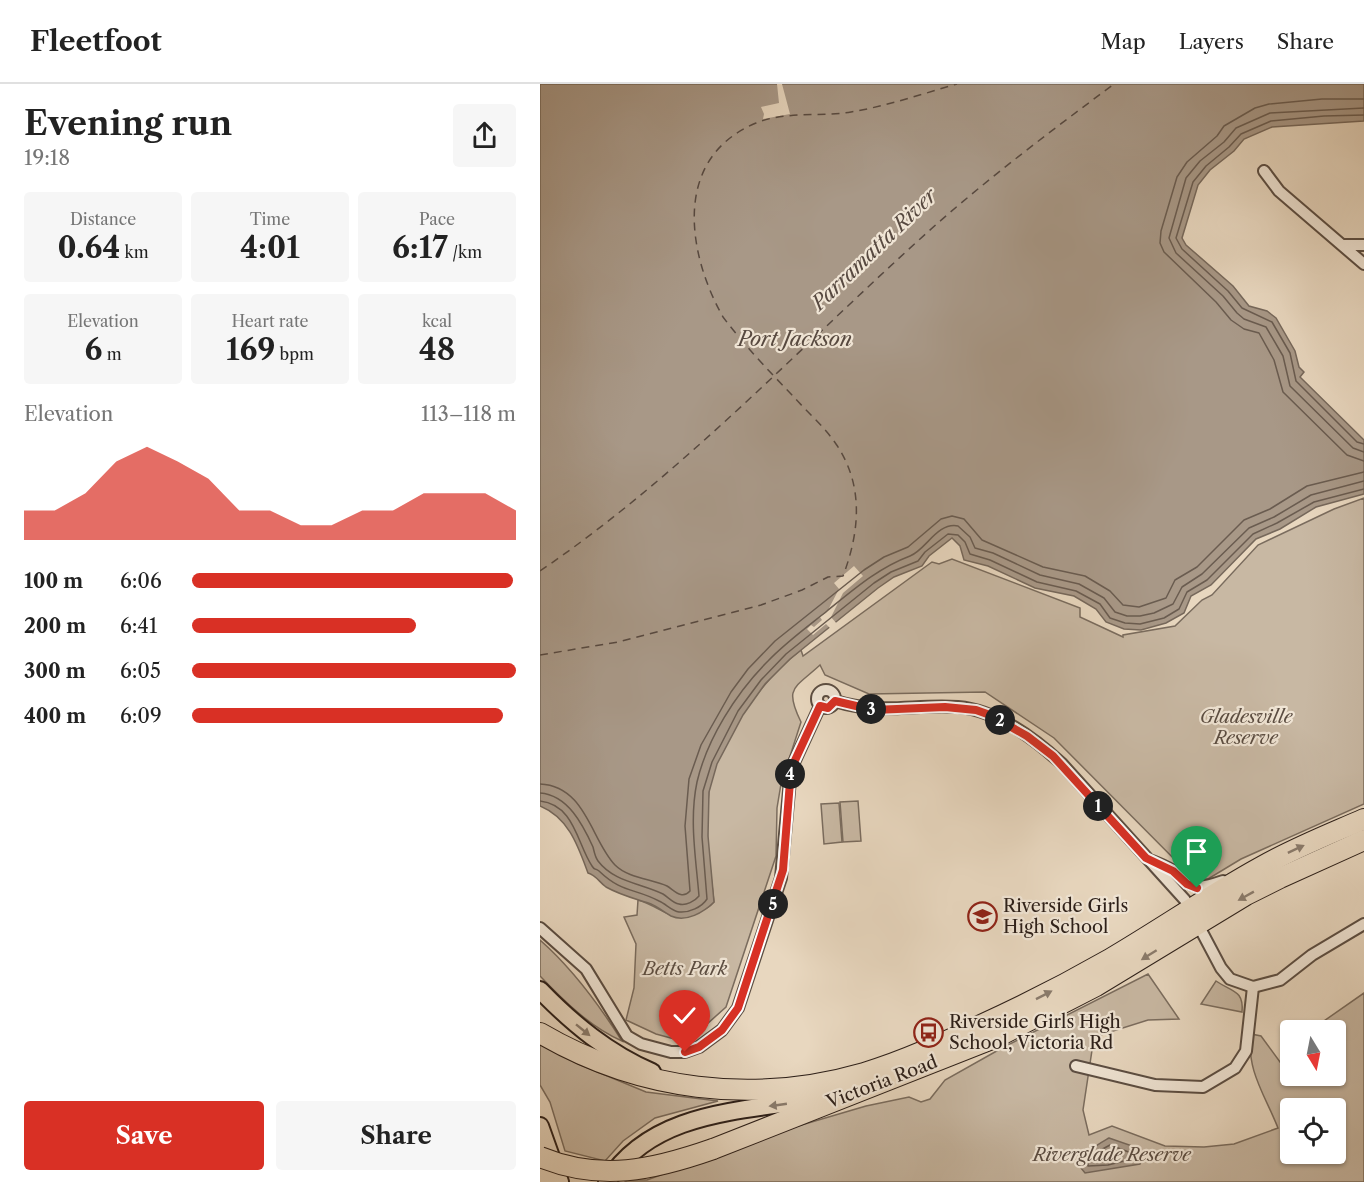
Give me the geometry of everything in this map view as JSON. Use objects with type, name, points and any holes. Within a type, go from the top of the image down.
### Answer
[{"type":"highway","name":"Victoria Road","points":[[540,1157],[573,1171],[613,1175],[656,1168],[713,1149],[981,1044],[1105,981],[1262,866],[1364,819]]},
{"type":"highway","name":"Victoria Road","points":[[540,1033],[574,1052],[627,1074],[660,1082],[744,1090],[815,1085],[864,1073],[909,1057],[1037,998],[1111,958],[1195,917],[1364,840]]},
{"type":"main road","points":[[540,990],[571,1020],[609,1050],[679,1084]]},
{"type":"main road","points":[[607,1182],[615,1168],[630,1154],[651,1137],[677,1125],[707,1116],[853,1091],[897,1078]]},
{"type":"main road","points":[[540,1126],[560,1182]]},
{"type":"main road","points":[[540,1168],[544,1182]]},
{"type":"street","points":[[1264,171],[1280,191],[1364,264]]},
{"type":"street","points":[[1343,245],[1364,244]]},
{"type":"street","points":[[540,928],[586,969],[627,1036],[640,1044],[671,1052],[685,1052],[699,1047],[722,1030],[738,1008],[782,878],[791,769],[820,706],[828,708],[835,701],[873,710],[953,707],[976,710],[990,715],[1027,736],[1053,756],[1183,897],[1224,973],[1230,979],[1253,987],[1280,980],[1312,955],[1364,924]]},
{"type":"street","points":[[1146,858],[1173,871],[1187,884],[1197,888],[1210,886],[1262,866]]},
{"type":"street","points":[[1076,1066],[1155,1085],[1203,1087],[1235,1068],[1246,1051],[1253,987]]},
{"type":"green space","name":"Gladesville Reserve","points":[[1364,498],[1364,804],[1241,859],[1208,879],[1195,880],[1054,738],[985,692],[869,694],[825,675],[820,665],[794,689],[793,702],[801,722],[781,784],[777,808],[776,856],[726,1007],[697,1033],[678,1040],[656,1034],[626,1020],[634,988],[636,944],[624,917],[637,915],[638,900],[673,916],[688,915],[704,910],[714,902],[707,819],[709,791],[714,772],[721,752],[743,713],[771,678],[801,650],[803,656],[932,562],[939,564],[952,559],[1080,608],[1080,617],[1123,637],[1123,635],[1175,626],[1202,600],[1212,595],[1258,545],[1334,509]]},
{"type":"green space","points":[[858,801],[861,841],[843,842],[840,802]]},
{"type":"green space","points":[[839,803],[842,842],[824,844],[821,804]]},
{"type":"green space","points":[[540,940],[584,987],[622,1041],[588,1021],[540,976]]},
{"type":"green space","name":"Riverglade Reserve","points":[[1148,974],[1179,1019],[1148,1020],[1094,1037],[1083,1110],[1089,1135],[1112,1126],[1165,1146],[1204,1147],[1234,1144],[1278,1128],[1254,1071],[1250,1047],[1251,1034],[1261,1036],[1280,1062],[1280,1086],[1346,1086],[1346,1020],[1325,1020],[1364,993],[1364,1182],[625,1182],[627,1180],[647,1180],[781,1131],[866,1106],[909,1097],[921,1102],[930,1099],[945,1080],[1002,1048]]},
{"type":"green space","points":[[1216,981],[1239,995],[1242,1012],[1201,1004]]},
{"type":"green space","points":[[540,1041],[576,1063],[646,1092],[718,1101],[655,1118],[623,1141],[605,1161],[565,1151],[550,1102],[540,1085]]},
{"type":"water","name":"Port Jackson","points":[[540,84],[1364,84],[1364,121],[1272,127],[1244,139],[1234,151],[1210,170],[1198,185],[1182,238],[1186,245],[1233,286],[1249,306],[1267,311],[1276,318],[1295,351],[1299,367],[1304,372],[1300,377],[1364,440],[1364,494],[1316,507],[1280,529],[1256,539],[1211,585],[1191,596],[1184,613],[1166,623],[1141,630],[1124,629],[1106,622],[1096,609],[1074,596],[1035,588],[988,566],[964,560],[960,546],[952,538],[929,556],[922,566],[894,577],[878,588],[790,659],[765,684],[743,715],[717,764],[709,792],[708,836],[714,902],[694,915],[677,918],[651,904],[611,890],[588,873],[576,843],[565,825],[550,811],[540,806]]},
{"type":"water","points":[[1109,1138],[1141,1149],[1144,1157],[1140,1164],[1085,1173],[1081,1168],[1082,1162],[1091,1150]]},
{"type":"pier","points":[[777,84],[782,84],[790,114],[763,119],[764,114],[761,107],[779,103]]},
{"type":"pier","points":[[854,566],[863,576],[843,593],[831,617],[837,624],[831,629],[826,624],[813,635],[807,629],[811,625],[814,627],[822,620],[820,617],[827,612],[839,589],[834,583]]},
{"type":"ferry route","points":[[540,655],[618,642],[761,605],[802,590],[828,577],[843,576],[856,525],[855,492],[851,476],[845,460],[831,437],[757,358],[723,317],[701,265],[695,237],[694,209],[699,183],[710,159],[729,139],[756,123],[779,117],[864,109],[957,84]]},
{"type":"ferry route","points":[[540,571],[646,491],[745,403],[890,266],[960,204],[1025,151],[1114,84]]},
{"type":"place","name":"Riverside Girls High School","points":[[982,916]]},
{"type":"place","name":"Riverside Girls High School, Victoria Rd","points":[[928,1032]]},
{"type":"route","points":[[685,1052],[710,1040],[730,1022],[738,1008],[782,878],[791,769],[820,706],[828,708],[835,701],[873,710],[961,707],[990,715],[1044,747],[1146,858],[1173,871],[1187,884],[1197,888]]},
{"type":"water label","name":"Parramatta River","points":[[874,249]]},
{"type":"park label","name":"Betts Park","points":[[685,969]]}]
